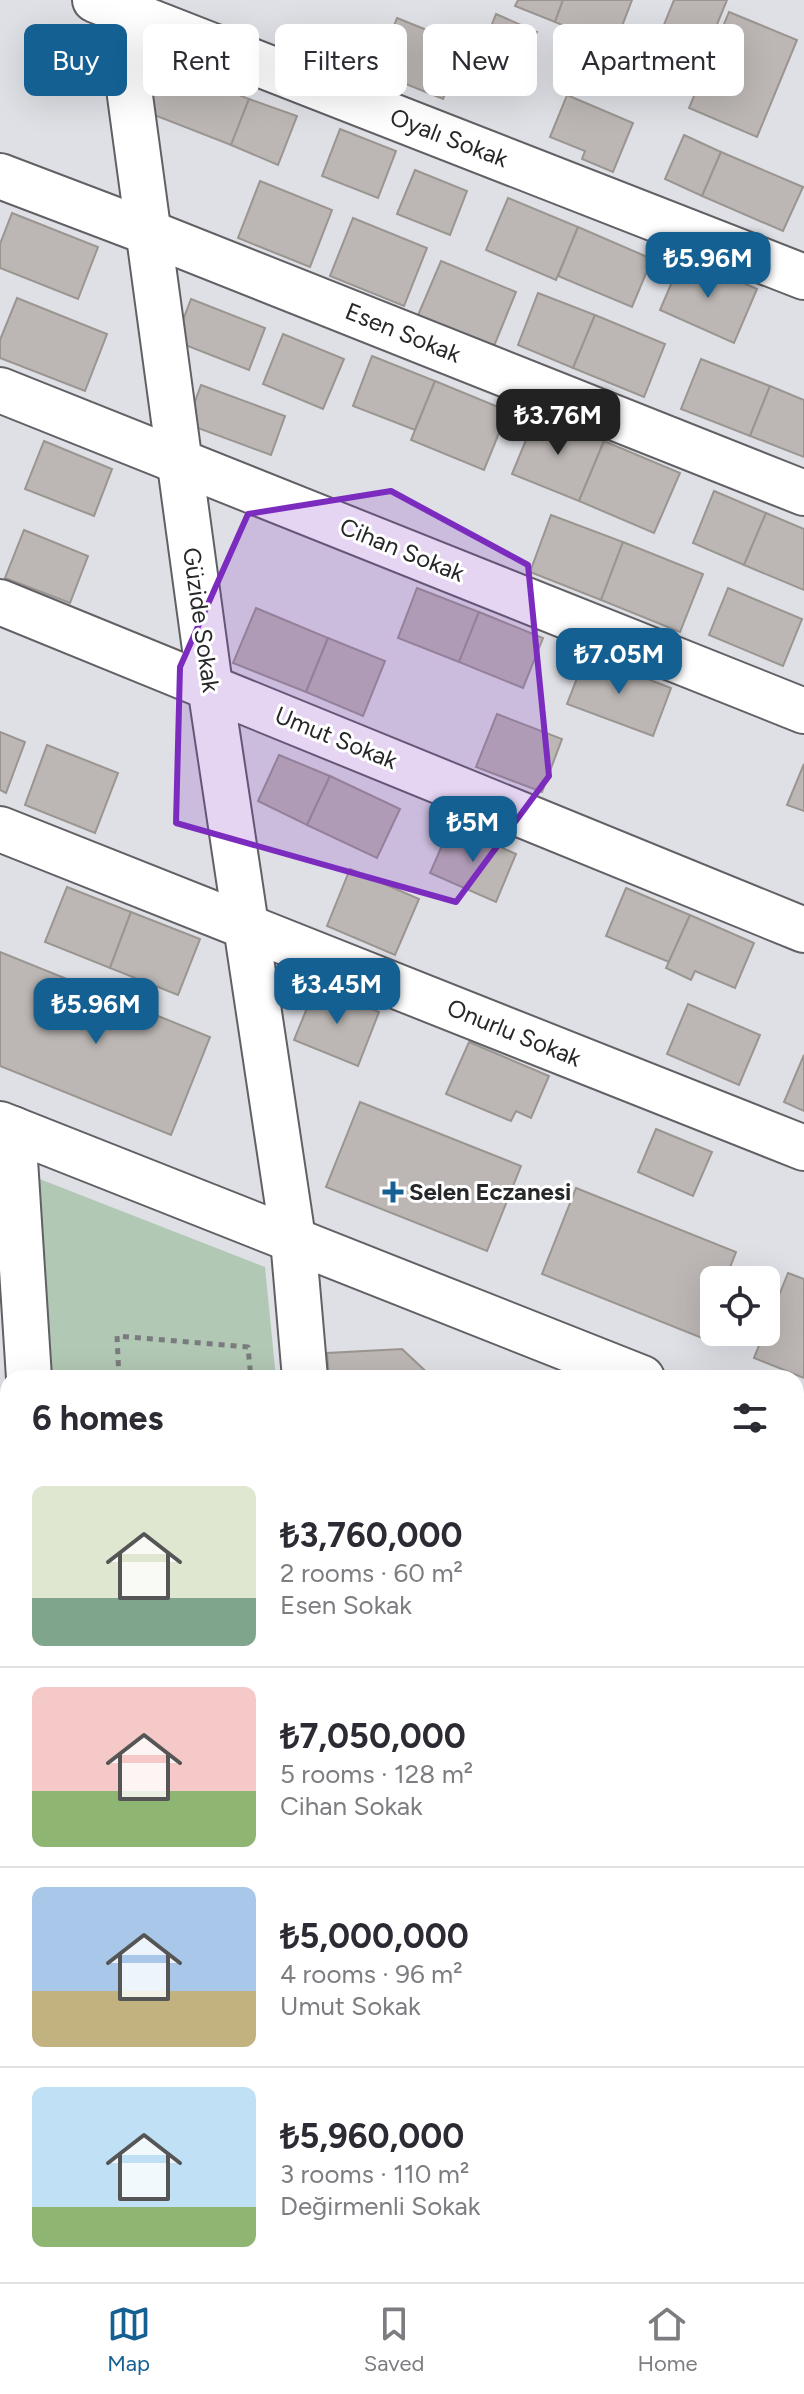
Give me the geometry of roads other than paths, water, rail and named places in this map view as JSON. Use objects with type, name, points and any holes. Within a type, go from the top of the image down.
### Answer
[{"type":"street","name":"Güzide Sokak","points":[[110,3],[150,233],[210,686],[293,1239],[304,1370]]},
{"type":"street","name":"Oyalı Sokak","points":[[110,3],[804,277]]},
{"type":"street","name":"Esen Sokak","points":[[0,176],[804,493]]},
{"type":"street","name":"Cihan Sokak","points":[[0,390],[804,711]]},
{"type":"street","name":"Umut Sokak","points":[[0,602],[804,930]]},
{"type":"street","name":"Onurlu Sokak","points":[[0,829],[804,1148]]},
{"type":"street","points":[[28,1370],[6,1126],[622,1370]]},
{"type":"place","name":"Selen Eczanesi","points":[[393,1192]]}]
